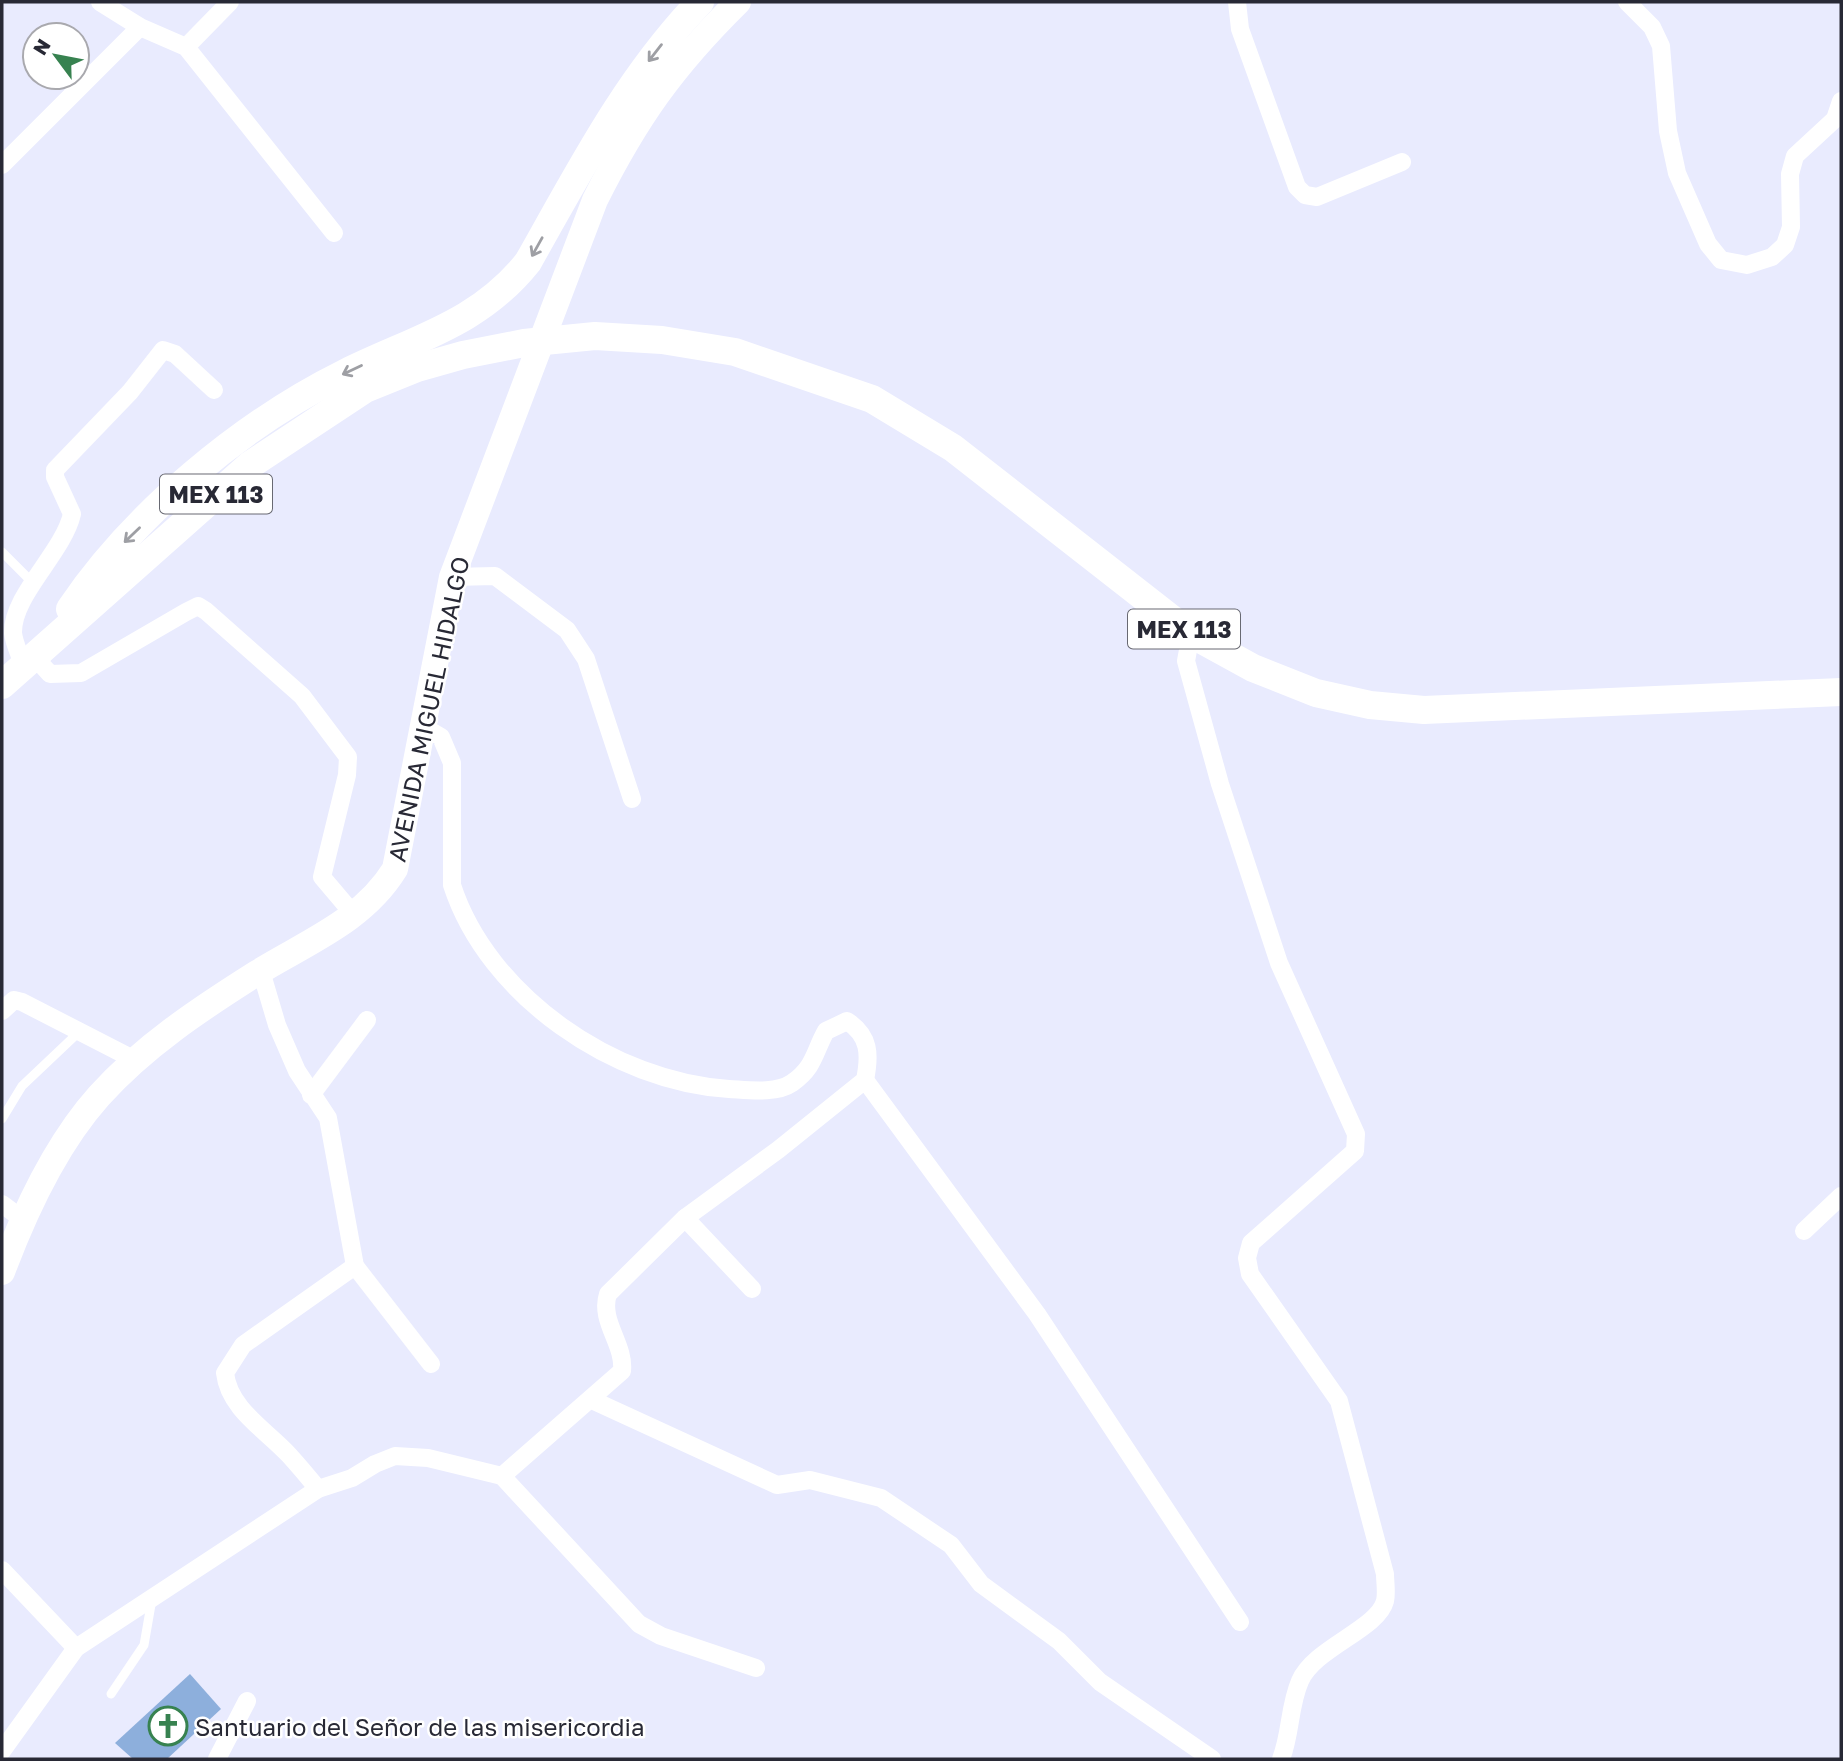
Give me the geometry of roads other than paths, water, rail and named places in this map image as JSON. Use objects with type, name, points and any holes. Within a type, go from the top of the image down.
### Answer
[{"type":"main road","points":[[33,656],[94,574],[131,535],[225,449],[255,426],[306,394],[345,373],[461,321],[511,284],[528,262],[622,99],[672,32],[700,2]]},
{"type":"main road","name":"AVENIDA MIGUEL HIDALGO","points":[[2,1272],[12,1211],[97,1098],[135,1060],[200,1010],[355,916],[382,890],[399,857],[452,577],[605,180],[657,92],[738,2]]},
{"type":"main road","name":"MEX 113","points":[[2,685],[250,465],[365,389],[417,368],[463,355],[524,343],[595,336],[662,340],[735,352],[872,399],[953,448],[1191,634],[1254,668],[1316,693],[1370,705],[1424,710],[1841,692]]},
{"type":"street","points":[[100,2],[140,27],[186,47],[334,233]]},
{"type":"street","points":[[186,47],[230,2]]},
{"type":"street","points":[[1237,2],[1240,29],[1297,187],[1306,195],[1317,197],[1402,162]]},
{"type":"street","points":[[1627,2],[1653,27],[1661,46],[1668,131],[1677,173],[1708,244],[1721,260],[1747,265],[1772,257],[1785,245],[1791,227],[1790,174],[1795,156],[1835,119],[1841,101]]},
{"type":"street","points":[[2,165],[140,27]]},
{"type":"street","points":[[214,390],[175,354],[163,350],[130,392],[55,470],[55,477],[72,514],[54,554],[17,614],[13,634],[50,674],[81,673],[198,606],[206,611],[302,696],[348,757],[347,775],[322,877],[355,916]]},
{"type":"street","points":[[452,577],[495,576],[567,630],[586,659],[632,799]]},
{"type":"street","points":[[1191,634],[1186,660],[1220,784],[1279,963],[1356,1133],[1355,1151],[1251,1243],[1247,1258],[1250,1275],[1339,1401],[1385,1574],[1385,1603],[1371,1620],[1315,1660],[1300,1679],[1289,1739],[1281,1759]]},
{"type":"street","points":[[422,726],[441,737],[452,763],[452,885],[457,902],[497,969],[539,1010],[585,1041],[640,1068],[710,1088],[752,1091],[790,1084],[812,1066],[826,1031],[847,1021],[865,1038],[869,1059],[865,1080],[778,1150],[685,1218],[608,1294],[605,1311],[623,1357],[622,1371],[502,1476]]},
{"type":"street","points":[[261,971],[277,1025],[311,1095],[328,1118],[355,1266],[431,1364]]},
{"type":"street","points":[[2,1011],[14,1000],[22,1002],[135,1060]]},
{"type":"street","points":[[311,1095],[367,1020]]},
{"type":"street","points":[[865,1080],[1037,1314],[1240,1622]]},
{"type":"street","points":[[1804,1231],[1841,1196]]},
{"type":"street","points":[[685,1218],[752,1289]]},
{"type":"street","points":[[318,1489],[289,1454],[244,1411],[233,1397],[225,1373],[230,1360],[243,1345],[355,1266]]},
{"type":"street","points":[[592,1400],[777,1485],[810,1480],[881,1498],[951,1545],[981,1584],[1059,1641],[1100,1682],[1212,1759]]},
{"type":"street","points":[[2,1751],[76,1648],[318,1489],[352,1478],[395,1456],[428,1458],[502,1476],[639,1624],[662,1636],[756,1668]]},
{"type":"street","points":[[2,1570],[76,1648]]},
{"type":"street","points":[[217,1759],[247,1701]]},
{"type":"lane","points":[[2,552],[34,584]]},
{"type":"lane","points":[[2,1119],[22,1086],[79,1032]]},
{"type":"lane","points":[[111,1694],[144,1645],[152,1599]]},
{"type":"place","name":"Santuario del Señor de las misericordia","points":[[168,1726]]}]
